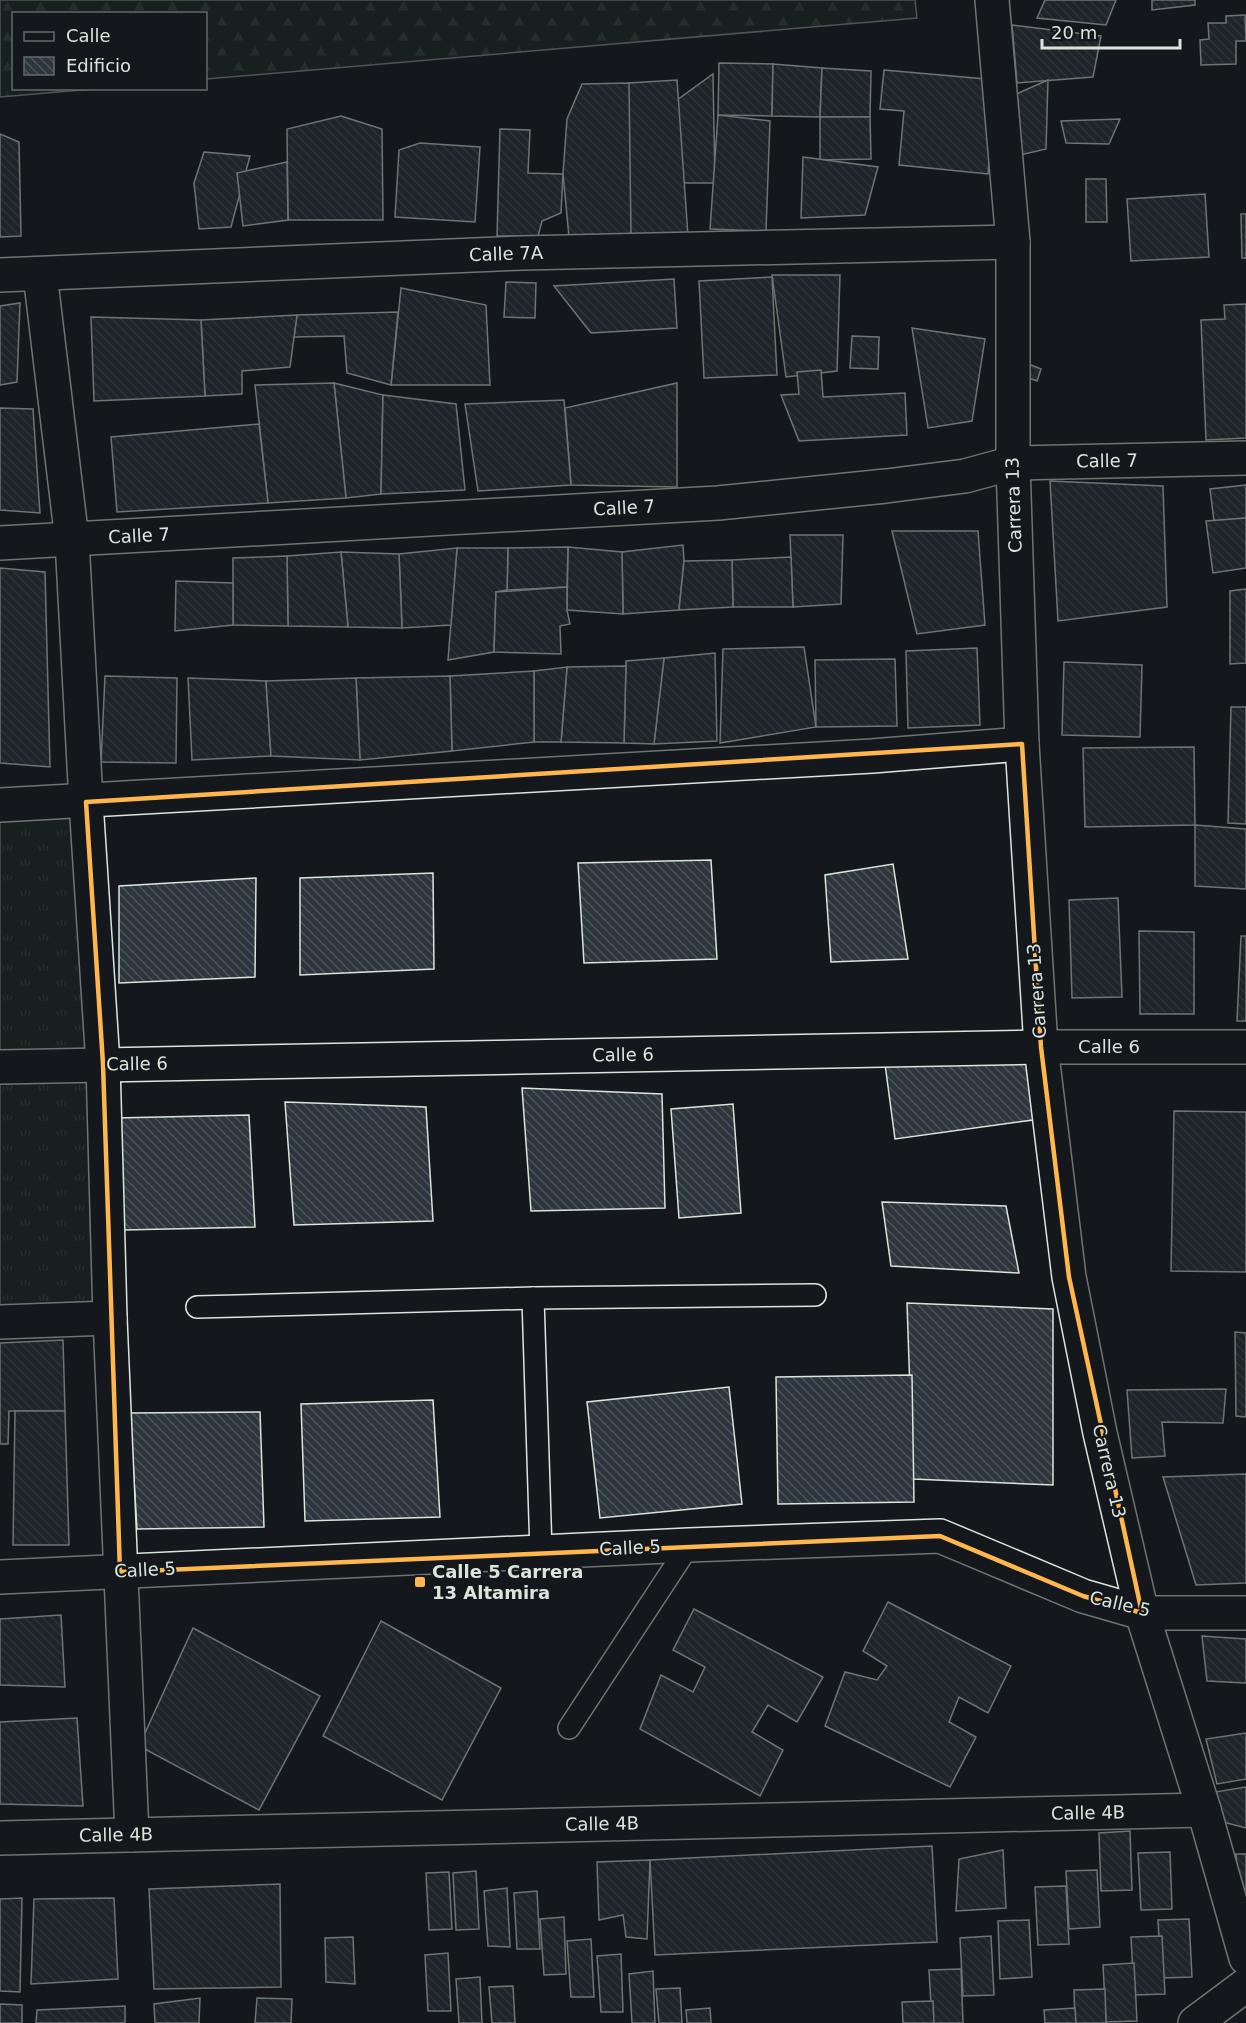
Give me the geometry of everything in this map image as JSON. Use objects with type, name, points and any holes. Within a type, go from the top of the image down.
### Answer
[{"type":"street","name":"Carrera 13","points":[[992,0],[1013,242],[1013,463],[1022,744],[1041,1047],[1069,1277],[1100,1433],[1142,1613],[1204,1810],[1246,1958]]},
{"type":"street","name":"Calle 7A","points":[[0,275],[522,253],[1013,242]]},
{"type":"street","points":[[40,274],[72,540],[103,1064],[110,1318],[132,1835]]},
{"type":"street","name":"Calle 7","points":[[0,543],[718,503],[965,476],[1013,463],[1246,458]]},
{"type":"street","points":[[0,805],[861,757],[1022,744]]},
{"type":"street","name":"Calle 6","points":[[0,1067],[1041,1047],[1246,1047]]},
{"type":"street","points":[[0,1322],[110,1318]]},
{"type":"street","name":"Calle 5","points":[[0,1577],[689,1545],[940,1536],[1083,1596],[1142,1613],[1246,1613]]},
{"type":"street","name":"Calle 4B","points":[[0,1838],[1204,1810]]},
{"type":"street","points":[[1195,2023],[1246,1985]]},
{"type":"lane","points":[[197,1307],[533,1298],[815,1295]]},
{"type":"lane","points":[[533,1298],[541,1552]]},
{"type":"lane","points":[[569,1728],[689,1545]]},
{"type":"highlighted area","points":[[1022,744],[1041,1047],[1069,1277],[1142,1613],[1083,1596],[940,1536],[120,1572],[103,1064],[86,802]]},
{"type":"green space","points":[[0,0],[915,0],[917,18],[207,79],[207,12],[12,12],[12,90],[81,90],[0,97]]},
{"type":"green space","points":[[86,802],[110,1318],[0,1322],[0,805]]},
{"type":"building","points":[[1045,0],[1116,0],[1106,25],[1037,18]]},
{"type":"building","points":[[1152,0],[1195,0],[1195,5],[1152,10]]},
{"type":"building","points":[[1245,15],[1246,41],[1236,41],[1236,64],[1201,65],[1200,40],[1209,39],[1208,23],[1226,23],[1226,16]]},
{"type":"building","points":[[1012,25],[1101,36],[1093,77],[1017,83]]},
{"type":"building","points":[[719,63],[773,64],[772,116],[718,115]]},
{"type":"building","points":[[773,64],[822,68],[820,117],[772,116]]},
{"type":"building","points":[[822,68],[871,71],[870,117],[820,117]]},
{"type":"building","points":[[884,70],[997,80],[988,174],[899,165],[904,111],[880,109]]},
{"type":"building","points":[[713,74],[715,183],[675,183],[673,103]]},
{"type":"building","points":[[677,80],[688,236],[631,236],[615,118],[629,83]]},
{"type":"building","points":[[1048,80],[1046,149],[1012,157],[1014,95]]},
{"type":"building","points":[[629,83],[631,236],[569,237],[563,174],[567,119],[582,84]]},
{"type":"building","points":[[718,115],[770,121],[766,231],[710,229]]},
{"type":"building","points":[[341,116],[382,129],[383,220],[288,220],[287,129]]},
{"type":"building","points":[[820,117],[870,117],[871,159],[820,160]]},
{"type":"building","points":[[1120,119],[1109,144],[1066,143],[1061,121]]},
{"type":"building","points":[[500,129],[530,130],[528,173],[563,174],[561,213],[542,221],[538,236],[497,236]]},
{"type":"building","points":[[0,134],[19,142],[21,236],[0,237]]},
{"type":"building","points":[[420,143],[480,147],[475,222],[395,217],[399,150]]},
{"type":"building","points":[[204,152],[250,156],[231,227],[199,229],[194,183]]},
{"type":"building","points":[[803,157],[878,167],[865,215],[801,218]]},
{"type":"building","points":[[287,162],[288,220],[243,226],[237,173]]},
{"type":"building","points":[[1086,179],[1106,179],[1107,222],[1086,222]]},
{"type":"building","points":[[1205,194],[1209,257],[1131,261],[1127,199]]},
{"type":"building","points":[[1241,214],[1246,214],[1246,258],[1242,258]]},
{"type":"building","points":[[772,275],[840,275],[837,371],[786,377]]},
{"type":"building","points":[[772,277],[777,375],[704,378],[699,281]]},
{"type":"building","points":[[674,279],[677,328],[591,333],[554,286]]},
{"type":"building","points":[[506,282],[536,283],[535,318],[504,317]]},
{"type":"building","points":[[401,288],[486,305],[490,385],[391,385]]},
{"type":"building","points":[[20,303],[17,382],[0,385],[0,306]]},
{"type":"building","points":[[1246,304],[1246,438],[1206,440],[1201,320],[1225,319],[1224,305]]},
{"type":"building","points":[[398,312],[391,385],[347,373],[344,336],[294,337],[297,315]]},
{"type":"building","points":[[297,315],[290,367],[242,371],[242,394],[205,396],[201,320]]},
{"type":"building","points":[[91,317],[201,320],[205,396],[94,401]]},
{"type":"building","points":[[912,328],[985,339],[972,421],[928,428]]},
{"type":"building","points":[[852,336],[879,337],[878,369],[850,368]]},
{"type":"building","points":[[1018,360],[1041,369],[1037,381],[1018,374]]},
{"type":"building","points":[[821,370],[823,397],[905,393],[907,435],[799,441],[781,395],[799,394],[797,372]]},
{"type":"building","points":[[334,383],[383,395],[381,494],[346,498]]},
{"type":"building","points":[[334,383],[346,498],[268,503],[255,385]]},
{"type":"building","points":[[677,383],[677,487],[571,485],[565,408]]},
{"type":"building","points":[[383,395],[456,404],[465,490],[381,494]]},
{"type":"building","points":[[564,400],[571,485],[478,491],[465,404]]},
{"type":"building","points":[[0,408],[33,409],[40,513],[0,510]]},
{"type":"building","points":[[259,424],[268,503],[117,512],[111,437]]},
{"type":"building","points":[[1050,481],[1163,486],[1167,607],[1058,621]]},
{"type":"building","points":[[1246,485],[1246,518],[1214,521],[1210,489]]},
{"type":"building","points":[[1246,518],[1246,568],[1213,573],[1206,521]]},
{"type":"building","points":[[892,531],[978,531],[985,625],[917,634]]},
{"type":"building","points":[[790,535],[843,535],[841,604],[793,607]]},
{"type":"building","points":[[683,545],[684,561],[679,610],[623,614],[622,552]]},
{"type":"building","points":[[568,547],[622,552],[623,614],[567,610]]},
{"type":"building","points":[[568,547],[567,587],[507,590],[508,548]]},
{"type":"building","points":[[457,548],[508,548],[507,590],[496,592],[494,652],[448,660]]},
{"type":"building","points":[[457,548],[451,625],[402,628],[399,554]]},
{"type":"building","points":[[341,552],[399,554],[402,628],[348,627]]},
{"type":"building","points":[[341,552],[348,627],[288,626],[287,556]]},
{"type":"building","points":[[287,556],[288,626],[233,625],[233,558]]},
{"type":"building","points":[[791,557],[793,607],[733,607],[732,560]]},
{"type":"building","points":[[732,560],[733,607],[679,610],[684,561]]},
{"type":"building","points":[[0,568],[45,572],[50,767],[0,763]]},
{"type":"building","points":[[176,581],[233,583],[233,625],[175,631]]},
{"type":"building","points":[[567,587],[567,610],[570,624],[560,626],[561,654],[494,652],[496,592]]},
{"type":"building","points":[[1246,589],[1246,663],[1230,664],[1230,591]]},
{"type":"building","points":[[804,647],[816,727],[720,743],[723,649]]},
{"type":"building","points":[[977,648],[980,725],[908,728],[906,651]]},
{"type":"building","points":[[715,653],[717,741],[654,744],[664,658]]},
{"type":"building","points":[[664,658],[654,744],[624,743],[626,661]]},
{"type":"building","points":[[895,659],[897,726],[816,727],[815,660]]},
{"type":"building","points":[[1064,662],[1142,665],[1140,737],[1062,735]]},
{"type":"building","points":[[626,666],[624,743],[561,742],[567,667]]},
{"type":"building","points":[[567,667],[561,742],[534,742],[534,671]]},
{"type":"building","points":[[534,671],[534,742],[452,751],[450,676]]},
{"type":"building","points":[[105,676],[177,678],[176,763],[101,762]]},
{"type":"building","points":[[450,676],[452,751],[360,760],[356,678]]},
{"type":"building","points":[[188,678],[266,681],[271,756],[192,760]]},
{"type":"building","points":[[356,678],[360,760],[271,756],[266,681]]},
{"type":"building","points":[[1231,707],[1246,707],[1246,824],[1228,823]]},
{"type":"building","points":[[1194,747],[1195,825],[1085,827],[1083,748]]},
{"type":"building","points":[[1195,825],[1246,829],[1246,889],[1195,886]]},
{"type":"building","points":[[711,860],[717,959],[584,963],[578,863]]},
{"type":"building","points":[[893,864],[908,959],[831,962],[825,875]]},
{"type":"building","points":[[433,873],[434,969],[300,975],[300,878]]},
{"type":"building","points":[[256,878],[255,977],[119,983],[119,886]]},
{"type":"building","points":[[1118,898],[1122,997],[1072,998],[1069,900]]},
{"type":"building","points":[[1139,931],[1194,932],[1194,1014],[1140,1014]]},
{"type":"building","points":[[1241,936],[1246,936],[1246,1021],[1237,1021]]},
{"type":"building","points":[[1027,1054],[1033,1120],[895,1139],[885,1064]]},
{"type":"building","points":[[522,1088],[662,1094],[665,1208],[531,1211]]},
{"type":"building","points":[[285,1102],[426,1107],[433,1221],[294,1225]]},
{"type":"building","points":[[733,1104],[741,1213],[679,1218],[671,1109]]},
{"type":"building","points":[[1174,1111],[1246,1112],[1246,1272],[1171,1271]]},
{"type":"building","points":[[249,1115],[255,1227],[124,1230],[116,1118]]},
{"type":"building","points":[[882,1202],[1006,1206],[1019,1273],[891,1266]]},
{"type":"building","points":[[907,1303],[1053,1309],[1053,1485],[913,1479]]},
{"type":"building","points":[[1235,1332],[1246,1333],[1246,1417],[1236,1416]]},
{"type":"building","points":[[63,1340],[65,1411],[9,1411],[8,1444],[0,1444],[0,1343]]},
{"type":"building","points":[[912,1375],[914,1502],[778,1504],[776,1377]]},
{"type":"building","points":[[729,1387],[742,1504],[600,1518],[587,1402]]},
{"type":"building","points":[[1226,1389],[1223,1423],[1162,1422],[1165,1456],[1132,1458],[1127,1390]]},
{"type":"building","points":[[433,1400],[440,1517],[305,1521],[301,1404]]},
{"type":"building","points":[[15,1411],[65,1411],[69,1545],[13,1545]]},
{"type":"building","points":[[260,1412],[264,1527],[137,1529],[130,1413]]},
{"type":"building","points":[[1246,1474],[1246,1583],[1196,1585],[1163,1477]]},
{"type":"building","points":[[888,1602],[1011,1666],[988,1713],[959,1697],[949,1722],[976,1737],[950,1787],[825,1726],[845,1672],[877,1680],[887,1666],[863,1651]]},
{"type":"building","points":[[694,1609],[823,1677],[797,1722],[768,1705],[752,1732],[783,1750],[760,1796],[640,1729],[661,1675],[693,1692],[705,1667],[673,1650]]},
{"type":"building","points":[[61,1615],[65,1687],[0,1685],[0,1619]]},
{"type":"building","points":[[381,1621],[501,1688],[442,1800],[323,1736]]},
{"type":"building","points":[[193,1628],[320,1696],[259,1810],[139,1746]]},
{"type":"building","points":[[1202,1636],[1246,1639],[1246,1683],[1207,1681]]},
{"type":"building","points":[[77,1718],[83,1806],[0,1804],[0,1722]]},
{"type":"building","points":[[1246,1733],[1246,1779],[1217,1784],[1206,1739]]},
{"type":"building","points":[[1246,1787],[1246,1828],[1219,1821],[1215,1792]]},
{"type":"building","points":[[1130,1831],[1132,1890],[1101,1891],[1099,1833]]},
{"type":"building","points":[[932,1846],[937,1942],[655,1955],[650,1860]]},
{"type":"building","points":[[1003,1850],[1006,1908],[956,1911],[959,1859]]},
{"type":"building","points":[[1170,1852],[1172,1909],[1141,1910],[1138,1853]]},
{"type":"building","points":[[1236,1854],[1246,1854],[1246,1902],[1240,1902]]},
{"type":"building","points":[[650,1860],[647,1939],[626,1937],[623,1915],[599,1920],[597,1862]]},
{"type":"building","points":[[1097,1870],[1100,1927],[1069,1929],[1066,1871]]},
{"type":"building","points":[[476,1871],[479,1929],[456,1930],[453,1873]]},
{"type":"building","points":[[449,1872],[452,1929],[429,1930],[426,1873]]},
{"type":"building","points":[[280,1884],[281,1987],[154,1989],[149,1889]]},
{"type":"building","points":[[1066,1886],[1069,1944],[1038,1945],[1035,1887]]},
{"type":"building","points":[[507,1888],[510,1947],[488,1946],[484,1891]]},
{"type":"building","points":[[537,1891],[540,1949],[517,1949],[514,1893]]},
{"type":"building","points":[[22,1898],[20,1992],[0,1991],[0,1899]]},
{"type":"building","points":[[114,1898],[118,1979],[31,1984],[34,1899]]},
{"type":"building","points":[[564,1917],[566,1974],[544,1975],[540,1919]]},
{"type":"building","points":[[1189,1919],[1192,1977],[1161,1978],[1158,1920]]},
{"type":"building","points":[[1029,1920],[1032,1977],[1000,1979],[998,1921]]},
{"type":"building","points":[[991,1936],[994,1995],[963,1996],[960,1938]]},
{"type":"building","points":[[1162,1936],[1165,1994],[1134,1995],[1131,1937]]},
{"type":"building","points":[[353,1937],[355,1984],[326,1982],[325,1938]]},
{"type":"building","points":[[591,1939],[594,1997],[571,1997],[567,1941]]},
{"type":"building","points":[[448,1953],[451,2011],[428,2011],[425,1955]]},
{"type":"building","points":[[621,1954],[623,2012],[601,2012],[597,1956]]},
{"type":"building","points":[[1134,1963],[1137,2021],[1106,2022],[1103,1965]]},
{"type":"building","points":[[961,1969],[963,2023],[932,2023],[929,1970]]},
{"type":"building","points":[[653,1971],[655,2023],[632,2023],[629,1974]]},
{"type":"building","points":[[480,1977],[482,2023],[459,2023],[456,1979]]},
{"type":"building","points":[[513,1986],[515,2023],[492,2023],[489,1987]]},
{"type":"building","points":[[680,1988],[682,2023],[659,2023],[656,1989]]},
{"type":"building","points":[[1105,1989],[1106,2023],[1075,2023],[1074,1990]]},
{"type":"building","points":[[200,1998],[199,2023],[155,2023],[154,2004]]},
{"type":"building","points":[[257,1998],[292,1999],[291,2023],[255,2023]]},
{"type":"building","points":[[933,2001],[934,2023],[903,2023],[902,2002]]},
{"type":"building","points":[[0,2004],[22,2005],[22,2023],[0,2023]]},
{"type":"building","points":[[125,2006],[125,2023],[36,2023],[37,2010]]},
{"type":"building","points":[[710,2008],[711,2023],[687,2023],[686,2010]]},
{"type":"building","points":[[1075,2008],[1076,2023],[1045,2023],[1044,2010]]},
{"type":"place","name":"Calle 5 Carrera 13 Altamira","points":[[420,1582]]}]
